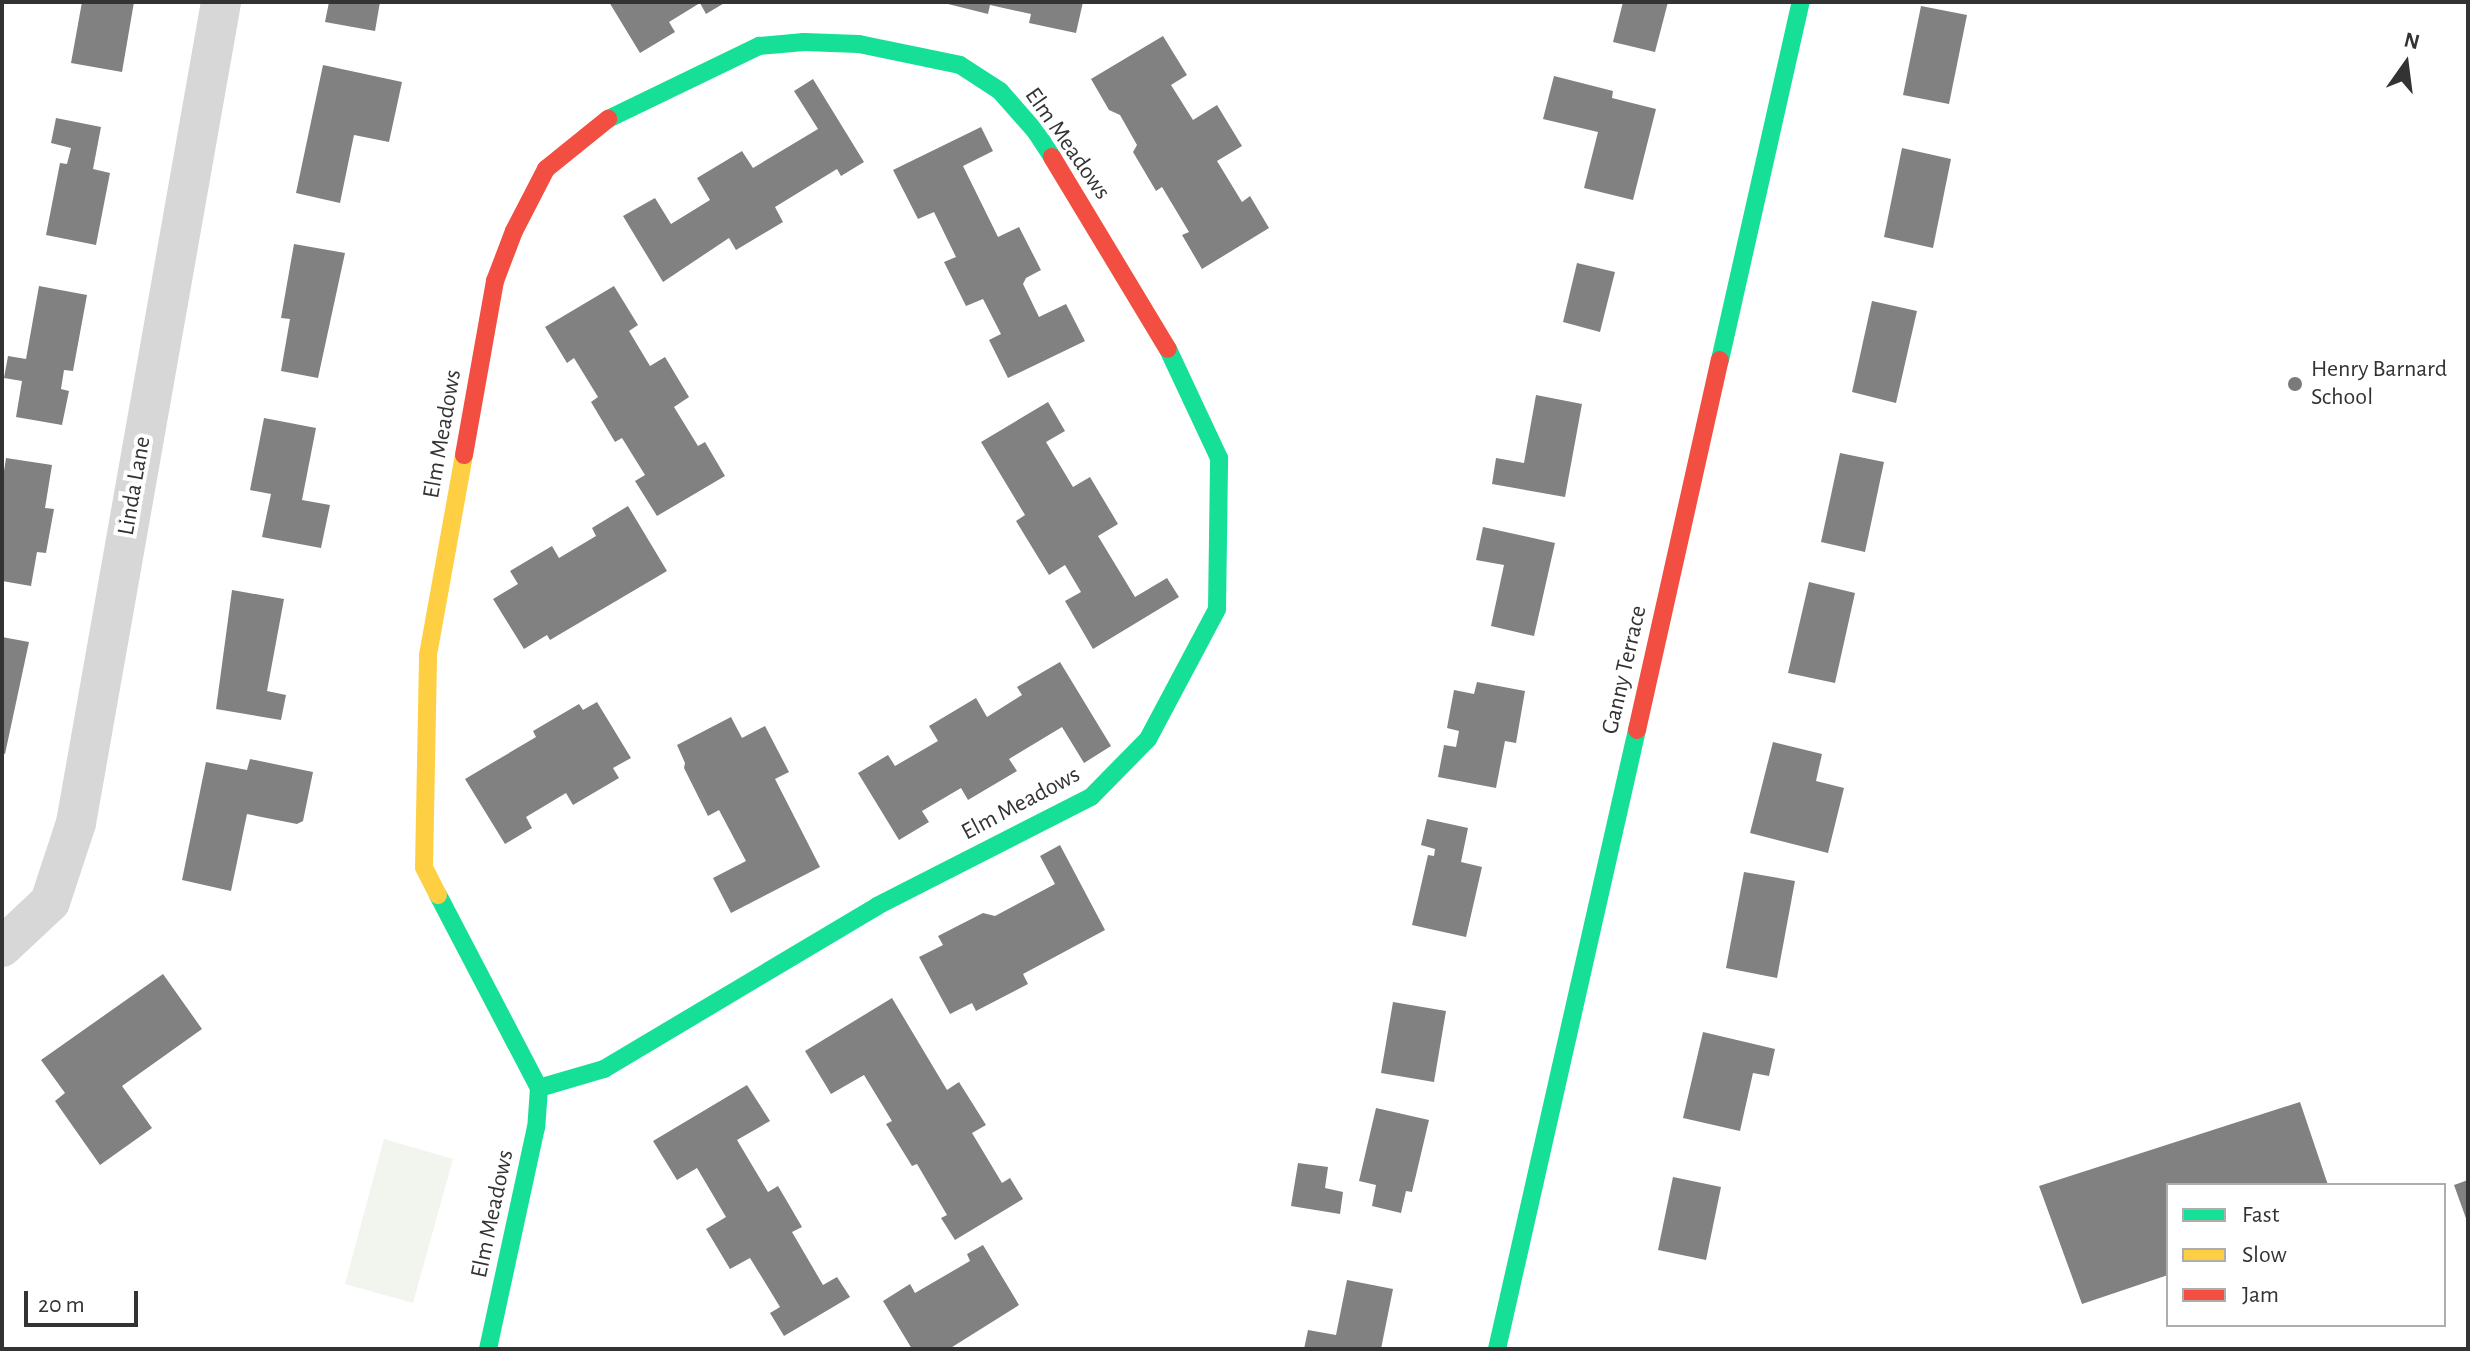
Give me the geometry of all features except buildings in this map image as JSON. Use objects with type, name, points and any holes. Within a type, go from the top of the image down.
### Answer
[{"type":"street","name":"Linda Lane","points":[[2,947],[50,902],[76,823],[221,2]]},
{"type":"street","name":"Ganny Terrace","points":[[1497,1349],[1801,2]]},
{"type":"street","name":"Elm Meadows","points":[[488,1349],[527,1170],[539,1088],[424,867],[428,655],[495,281],[514,231],[546,169],[610,117],[706,74],[759,46],[804,42],[859,44],[960,65],[1000,91],[1036,132],[1164,340],[1219,458],[1217,609],[1148,739],[1091,797],[877,906],[604,1069],[539,1088]]},
{"type":"shaded area","points":[[384,1139],[453,1159],[413,1303],[345,1284]]},
{"type":"traffic: fast","points":[[1720,360],[1801,2]]},
{"type":"traffic: fast","points":[[608,119],[759,46],[804,42],[859,44],[960,65],[1000,91],[1036,132],[1052,157]]},
{"type":"traffic: fast","points":[[539,1088],[604,1069],[877,906],[1091,797],[1148,739],[1217,609],[1219,458],[1168,349]]},
{"type":"traffic: fast","points":[[1497,1349],[1637,730]]},
{"type":"traffic: fast","points":[[438,895],[539,1088],[536,1127],[488,1349]]},
{"type":"traffic: slow","points":[[438,895],[424,867],[428,655],[464,455]]},
{"type":"traffic: jam","points":[[464,455],[495,281],[514,231],[546,169],[608,119]]},
{"type":"traffic: jam","points":[[1052,157],[1168,349]]},
{"type":"traffic: jam","points":[[1637,730],[1720,360]]},
{"type":"place","name":"Henry Barnard School","points":[[2295,384]]}]
